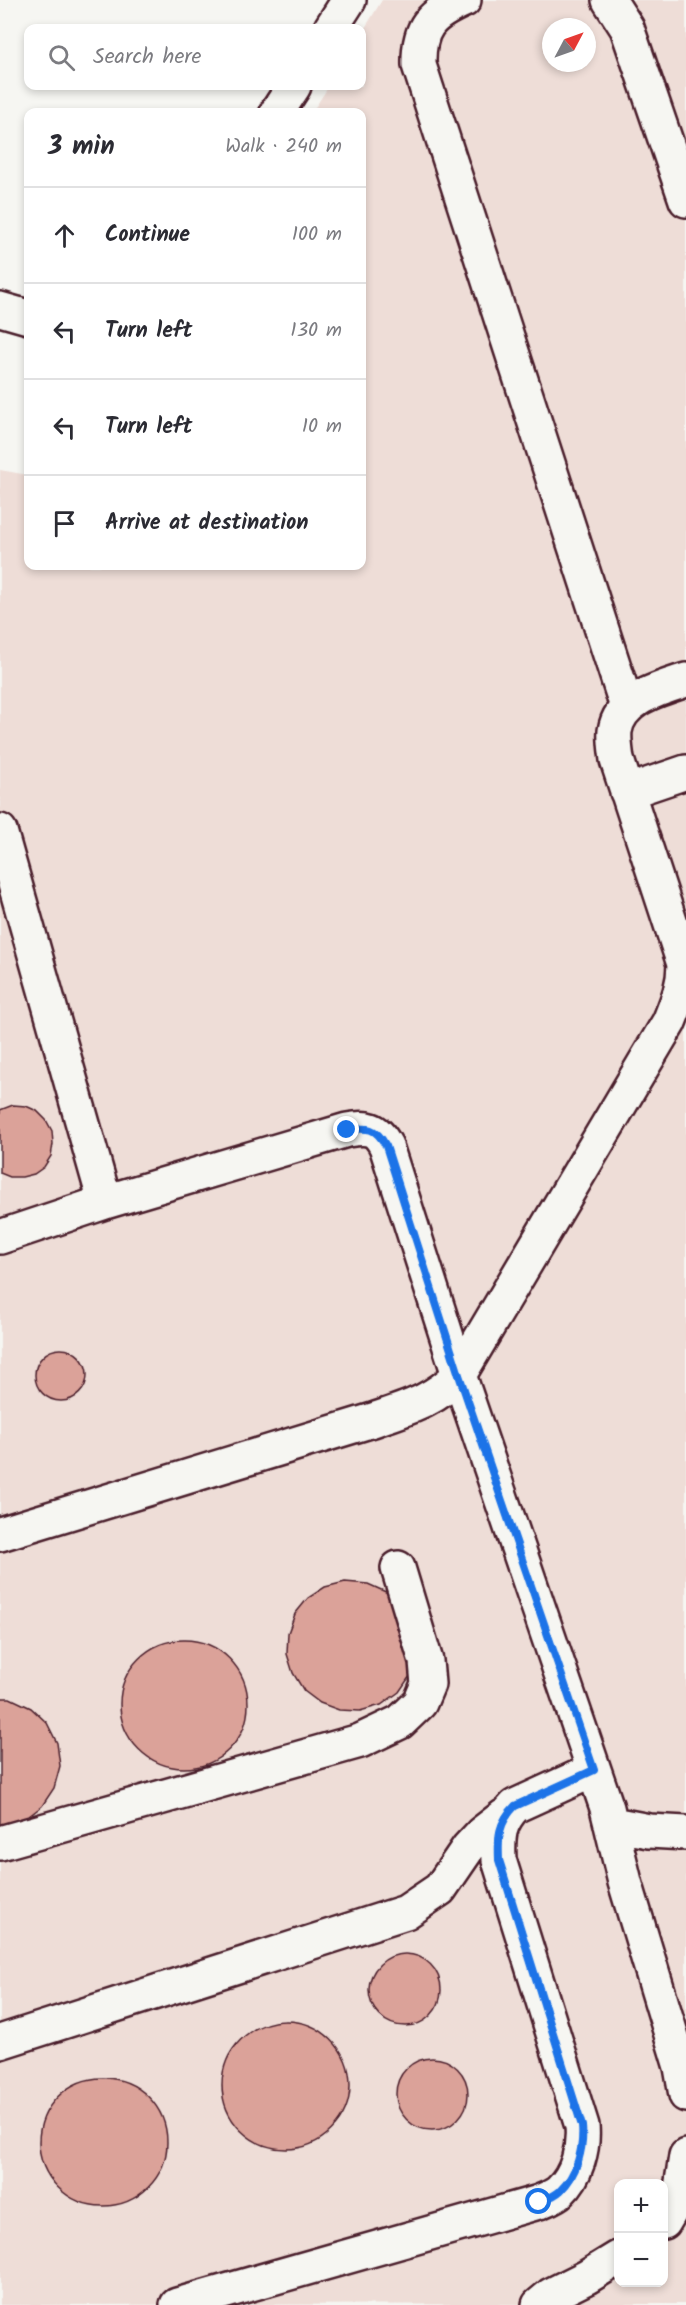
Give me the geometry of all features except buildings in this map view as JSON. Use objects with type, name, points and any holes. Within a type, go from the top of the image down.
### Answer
[{"type":"street","points":[[333,24],[349,0]]},
{"type":"street","points":[[464,0],[443,9],[427,25],[418,44],[419,65],[627,707]]},
{"type":"street","points":[[609,0],[627,28],[686,200]]},
{"type":"street","points":[[280,108],[291,90]]},
{"type":"street","points":[[0,309],[24,316]]},
{"type":"street","points":[[0,1534],[373,1420],[426,1401],[445,1389],[459,1375],[669,1022],[685,983],[684,964],[617,760],[615,729],[627,707],[650,693],[686,680]]},
{"type":"street","points":[[627,792],[686,772]]},
{"type":"street","points":[[0,831],[105,1202]]},
{"type":"street","points":[[0,1237],[105,1202],[347,1130],[365,1127],[379,1134],[386,1146],[459,1375],[612,1824],[625,1882],[681,2067],[686,2095]]},
{"type":"street","points":[[0,1843],[360,1741],[400,1722],[420,1703],[428,1684],[426,1661],[398,1568]]},
{"type":"street","points":[[0,2042],[406,1912],[440,1889],[468,1848],[482,1833],[515,1806],[594,1770]]},
{"type":"street","points":[[177,2305],[539,2202],[559,2193],[571,2176],[580,2157],[583,2139],[582,2126],[499,1860],[498,1840],[504,1816]]},
{"type":"street","points":[[612,1824],[649,1831],[686,1833]]},
{"type":"street","points":[[668,2218],[680,2195],[686,2156]]},
{"type":"street","points":[[539,2305],[551,2295],[588,2277],[614,2261]]},
{"type":"shaded area","points":[[382,0],[686,0],[686,2304],[0,2305],[0,470],[24,474],[24,570],[366,570],[366,108],[315,108],[326,90],[366,90],[366,26]]},
{"type":"route","points":[[347,1130],[365,1127],[379,1134],[386,1146],[459,1375],[594,1770],[515,1806],[504,1816],[498,1840],[499,1860],[582,2126],[583,2139],[580,2157],[571,2176],[559,2193],[539,2202]]}]
